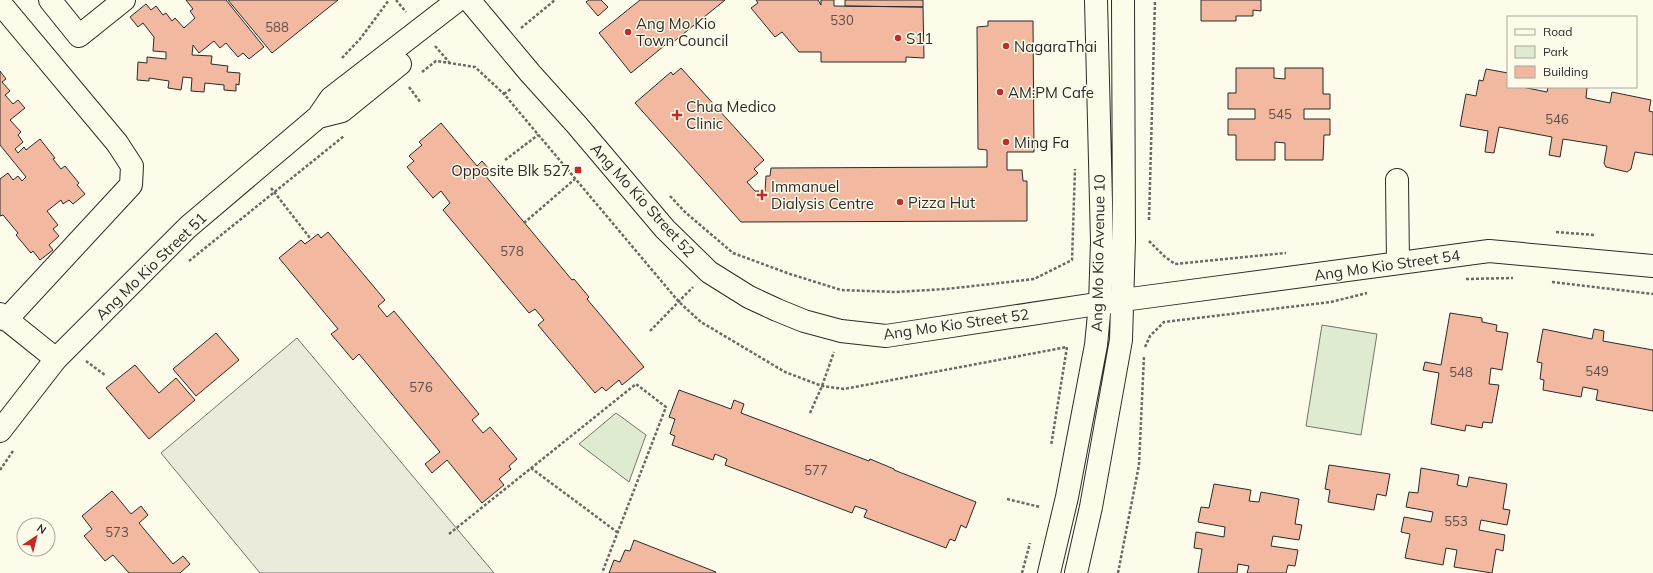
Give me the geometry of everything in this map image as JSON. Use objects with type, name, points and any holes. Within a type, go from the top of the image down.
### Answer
[{"type":"street","points":[[50,0],[80,36],[124,0]]},
{"type":"street","name":"Ang Mo Kio Avenue 10","points":[[1050,573],[1067,497],[1094,352],[1100,304],[1102,234],[1096,0]]},
{"type":"street","name":"Ang Mo Kio Avenue 10","points":[[1076,573],[1091,507],[1121,340],[1124,240],[1123,0]]},
{"type":"street","name":"Ang Mo Kio Street 52","points":[[467,2],[558,104],[665,229],[709,272],[749,298],[804,321],[841,332],[886,336],[1122,300]]},
{"type":"street","name":"Ang Mo Kio Street 51","points":[[0,431],[56,359],[188,228],[318,117],[342,111],[467,2]]},
{"type":"street","points":[[0,3],[117,143],[132,166],[131,185],[3,317],[56,359]]},
{"type":"street","points":[[1397,180],[1398,264]]},
{"type":"street","name":"Ang Mo Kio Street 54","points":[[1122,300],[1489,251],[1653,266]]},
{"type":"path","points":[[521,28],[555,0]]},
{"type":"path","points":[[1149,226],[1156,0]]},
{"type":"path","points":[[516,22],[525,34]]},
{"type":"path","points":[[419,75],[436,60],[475,67]]},
{"type":"path","points":[[410,88],[421,103]]},
{"type":"path","points":[[187,263],[348,133]]},
{"type":"path","points":[[505,160],[538,135]]},
{"type":"path","points":[[524,223],[575,179]]},
{"type":"path","points":[[667,192],[685,212],[733,252],[790,274],[841,290],[895,292],[946,289],[1000,283],[1034,278],[1072,260]]},
{"type":"path","points":[[282,202],[310,238]]},
{"type":"path","points":[[1149,234],[1149,242]]},
{"type":"path","points":[[1465,279],[1517,278]]},
{"type":"path","points":[[1547,282],[1653,294]]},
{"type":"path","points":[[1118,573],[1139,465],[1144,350],[1150,336],[1164,322],[1332,302],[1368,292]]},
{"type":"path","points":[[650,330],[679,302]]},
{"type":"path","points":[[810,413],[822,386],[841,332]]},
{"type":"path","points":[[1050,453],[1067,347]]},
{"type":"path","points":[[85,360],[105,375]]},
{"type":"path","points":[[449,534],[636,384],[666,407],[602,573]]},
{"type":"path","points":[[0,470],[17,445]]},
{"type":"path","points":[[531,468],[617,532]]},
{"type":"path","points":[[1007,500],[1040,507]]},
{"type":"path","points":[[1038,514],[1041,502]]},
{"type":"path","points":[[1022,573],[1032,536]]},
{"type":"green space","points":[[1322,325],[1377,334],[1361,435],[1306,426]]},
{"type":"green space","points":[[616,413],[646,435],[629,482],[579,444]]},
{"type":"shaded area","points":[[297,338],[494,573],[260,573],[161,453]]},
{"type":"building","points":[[186,0],[226,0],[264,47],[249,59],[243,53],[238,57],[226,43],[220,48],[214,41],[199,53],[193,45],[192,55],[212,56],[211,64],[228,66],[227,72],[240,73],[239,85],[236,84],[236,91],[224,90],[224,85],[205,83],[204,92],[191,91],[192,78],[183,77],[181,90],[168,88],[169,81],[149,78],[149,81],[137,80],[138,62],[147,63],[147,57],[166,59],[166,52],[153,51],[154,37],[143,23],[138,27],[130,17],[146,4],[151,10],[156,6],[163,15],[166,13],[172,21],[175,18],[184,28],[195,18],[190,11],[193,9]]},
{"type":"building","points":[[228,0],[338,0],[272,53]]},
{"type":"building","points":[[589,0],[601,0],[608,7],[598,16],[586,2]]},
{"type":"building","points":[[640,0],[725,0],[672,43],[670,41],[631,73],[599,33]]},
{"type":"building","points":[[756,0],[818,0],[821,5],[821,0],[834,0],[834,6],[923,7],[924,58],[906,57],[906,62],[821,62],[821,52],[799,52],[782,32],[775,37],[751,8],[758,3]]},
{"type":"building","points":[[845,0],[923,0],[923,7],[845,6]]},
{"type":"building","points":[[1201,0],[1261,0],[1261,11],[1253,10],[1253,16],[1236,16],[1236,21],[1201,21]]},
{"type":"building","points":[[988,21],[1033,21],[1034,152],[1007,152],[1007,170],[1022,170],[1023,181],[1027,181],[1027,221],[741,222],[635,103],[671,72],[673,75],[681,68],[764,160],[754,169],[758,173],[747,182],[755,191],[765,191],[766,176],[770,176],[771,168],[987,167],[987,150],[978,149],[977,27],[988,26]]},
{"type":"building","points":[[1236,68],[1274,68],[1274,78],[1285,79],[1285,68],[1323,68],[1323,94],[1330,94],[1330,109],[1304,109],[1304,119],[1330,119],[1330,135],[1324,135],[1323,160],[1285,160],[1285,143],[1275,142],[1275,160],[1236,160],[1236,135],[1228,135],[1228,119],[1255,119],[1255,109],[1228,109],[1228,93],[1236,93]]},
{"type":"building","points":[[1486,69],[1507,73],[1507,88],[1527,88],[1547,92],[1548,88],[1587,88],[1586,98],[1610,103],[1612,92],[1651,100],[1649,111],[1653,112],[1653,155],[1635,152],[1631,169],[1627,172],[1606,167],[1604,163],[1607,146],[1563,139],[1560,157],[1549,155],[1552,137],[1499,127],[1494,153],[1485,152],[1488,131],[1460,126],[1466,94],[1476,96],[1479,80],[1483,81]]},
{"type":"building","points":[[0,71],[6,79],[2,82],[10,91],[5,95],[13,104],[18,100],[25,108],[10,120],[21,132],[18,135],[23,142],[15,149],[18,153],[24,147],[26,150],[40,139],[55,158],[53,159],[61,169],[65,166],[79,183],[77,185],[85,194],[73,204],[69,200],[63,204],[61,200],[47,211],[58,225],[53,229],[59,236],[49,245],[53,250],[40,260],[33,251],[31,253],[16,235],[18,233],[3,215],[0,216],[0,179],[8,173],[13,180],[18,176],[22,181],[26,177],[0,145]]},
{"type":"building","points":[[441,123],[477,166],[482,161],[489,169],[484,174],[572,280],[574,279],[589,297],[587,299],[644,367],[622,385],[619,380],[606,391],[602,387],[595,393],[538,325],[544,320],[535,309],[529,313],[443,210],[450,203],[441,191],[433,198],[407,167],[414,161],[409,156],[422,145],[419,142]]},
{"type":"building","points":[[328,232],[385,300],[378,306],[387,317],[394,311],[479,414],[472,420],[483,433],[490,427],[517,459],[509,466],[511,469],[499,479],[504,485],[482,503],[447,460],[432,473],[425,464],[440,452],[359,354],[353,360],[331,334],[338,329],[279,258],[301,240],[305,244],[318,234],[321,238]]},
{"type":"building","points":[[1450,313],[1482,318],[1482,322],[1497,325],[1496,331],[1508,333],[1502,370],[1491,368],[1489,384],[1499,385],[1492,423],[1483,422],[1482,428],[1466,425],[1465,431],[1431,424],[1439,373],[1423,370],[1425,362],[1441,365]]},
{"type":"building","points":[[1543,329],[1592,339],[1594,329],[1604,331],[1603,341],[1653,350],[1653,411],[1596,400],[1598,390],[1583,387],[1581,397],[1543,390],[1544,380],[1540,379],[1542,363],[1537,362]]},
{"type":"building","points":[[216,333],[239,360],[196,396],[173,369]]},
{"type":"building","points":[[135,365],[159,393],[176,378],[195,400],[149,439],[106,388]]},
{"type":"building","points":[[679,390],[731,409],[734,400],[744,404],[741,413],[869,461],[870,459],[976,502],[966,528],[961,525],[955,541],[950,539],[946,548],[864,517],[867,510],[855,506],[852,513],[725,465],[727,459],[715,454],[713,460],[672,445],[675,436],[670,434],[675,419],[669,417]]},
{"type":"building","points":[[1329,465],[1390,474],[1386,496],[1377,494],[1374,510],[1328,502],[1330,490],[1325,489]]},
{"type":"building","points":[[1421,468],[1459,475],[1457,485],[1467,487],[1469,477],[1507,484],[1503,509],[1510,510],[1507,525],[1481,520],[1479,530],[1505,535],[1503,551],[1496,549],[1492,573],[1454,567],[1457,550],[1446,548],[1443,565],[1405,558],[1410,534],[1401,532],[1404,517],[1431,522],[1433,512],[1406,507],[1409,492],[1418,493]]},
{"type":"building","points":[[1214,484],[1251,490],[1249,501],[1259,502],[1261,492],[1299,499],[1295,524],[1302,525],[1299,540],[1273,536],[1271,546],[1298,550],[1295,566],[1288,565],[1286,573],[1247,573],[1249,566],[1238,564],[1237,573],[1198,573],[1202,549],[1194,548],[1196,532],[1224,537],[1225,527],[1198,522],[1201,507],[1209,508]]},
{"type":"building","points":[[112,491],[131,514],[141,506],[148,515],[139,523],[173,564],[183,556],[190,564],[180,573],[129,573],[113,555],[105,561],[84,536],[92,529],[82,516]]},
{"type":"building","points":[[634,540],[716,572],[609,573],[614,560],[620,562],[625,550],[630,551]]},
{"type":"place","name":"Ang Mo Kio Town Council","points":[[628,32]]},
{"type":"place","name":"S11","points":[[898,38]]},
{"type":"place","name":"NagaraThai","points":[[1006,46]]},
{"type":"place","name":"AM:PM Cafe","points":[[1000,92]]},
{"type":"place","name":"Chua Medico Clinic","points":[[677,115]]},
{"type":"place","name":"Ming Fa","points":[[1006,142]]},
{"type":"place","name":"Opposite Blk 527","points":[[578,170]]},
{"type":"place","name":"Immanuel Dialysis Centre","points":[[762,195]]},
{"type":"place","name":"Pizza Hut","points":[[900,202]]}]
